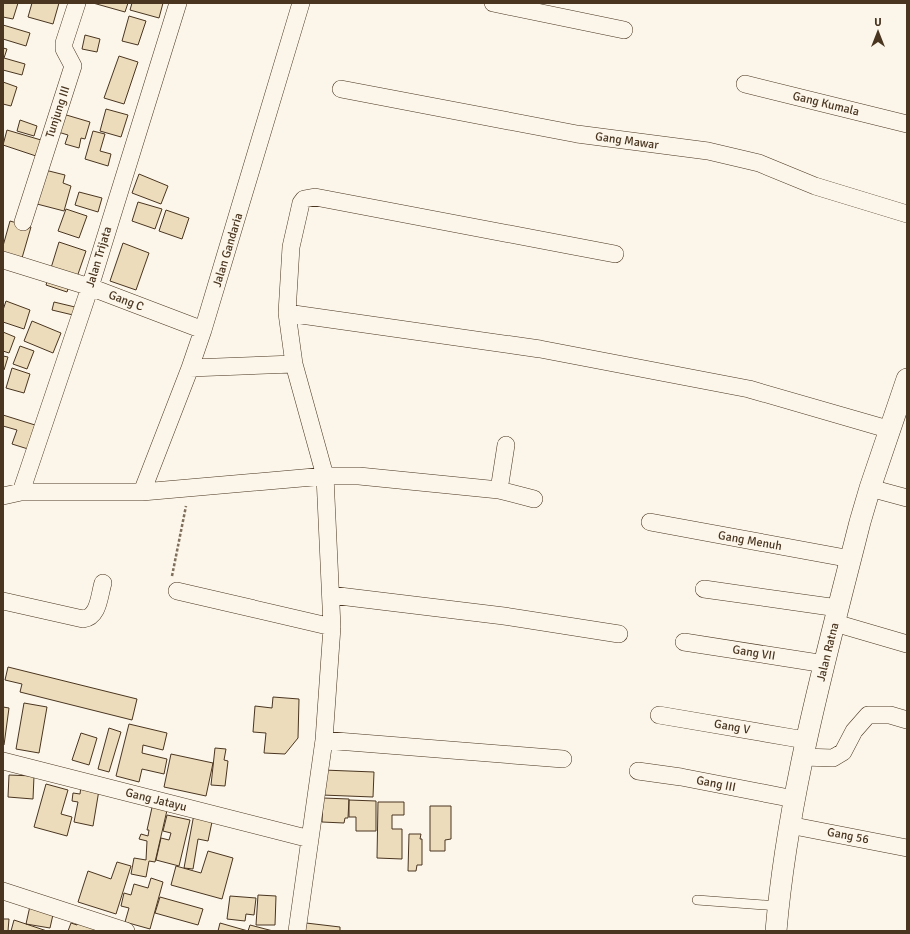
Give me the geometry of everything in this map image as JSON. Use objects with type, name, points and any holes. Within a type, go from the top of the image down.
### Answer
[{"type":"street","name":"Tunjung III","points":[[23,222],[73,66],[64,49],[64,42],[77,3]]},
{"type":"street","name":"Jalan Trijata","points":[[21,492],[90,287],[178,3]]},
{"type":"street","name":"Jalan Gandaria","points":[[142,492],[190,368],[203,330],[301,3]]},
{"type":"street","points":[[493,3],[624,30]]},
{"type":"street","name":"Gang Kumala","points":[[745,84],[907,124]]},
{"type":"street","name":"Gang Mawar","points":[[341,89],[577,134],[708,152],[758,163],[815,186],[907,214]]},
{"type":"street","points":[[297,931],[324,740],[332,627],[325,476],[294,364],[287,313],[291,247],[298,209],[304,199],[310,197],[614,254]]},
{"type":"street","name":"Gang C","points":[[3,260],[90,287],[203,330]]},
{"type":"street","points":[[287,313],[540,349],[702,380],[748,389],[891,430]]},
{"type":"street","points":[[190,368],[294,364]]},
{"type":"street","name":"Jalan Ratna","points":[[776,931],[789,825],[804,749],[870,488],[891,430],[907,379]]},
{"type":"street","points":[[499,490],[506,445]]},
{"type":"street","points":[[3,496],[21,492],[142,492],[325,476],[359,476],[499,490],[534,499]]},
{"type":"street","points":[[870,488],[907,498]]},
{"type":"street","name":"Gang Menuh","points":[[650,522],[851,559]]},
{"type":"street","points":[[3,601],[83,619],[90,618],[94,614],[103,583]]},
{"type":"street","points":[[704,589],[837,615],[907,644]]},
{"type":"street","points":[[177,591],[332,627]]},
{"type":"street","points":[[331,595],[504,616],[619,634]]},
{"type":"street","name":"Gang VII","points":[[684,642],[825,664]]},
{"type":"street","name":"Gang V","points":[[659,715],[804,749],[833,758],[843,752],[854,731],[868,715],[890,716],[907,720]]},
{"type":"street","points":[[324,740],[563,759]]},
{"type":"street","name":"Gang Jatayu","points":[[3,761],[310,839]]},
{"type":"street","name":"Gang III","points":[[638,771],[681,777],[794,799]]},
{"type":"street","name":"Gang 56","points":[[789,825],[907,848]]},
{"type":"street","points":[[3,891],[126,931]]},
{"type":"lane","points":[[697,900],[778,906]]},
{"type":"path","points":[[177,591],[172,582],[172,573],[190,488]]},
{"type":"building","points":[[3,3],[18,3],[13,19],[3,17]]},
{"type":"building","points":[[32,3],[59,3],[53,24],[28,17]]},
{"type":"building","points":[[93,3],[128,3],[125,12]]},
{"type":"building","points":[[132,3],[163,3],[159,18],[130,10]]},
{"type":"building","points":[[129,16],[146,21],[138,45],[122,41]]},
{"type":"building","points":[[3,25],[30,33],[26,46],[3,39]]},
{"type":"building","points":[[85,35],[100,39],[97,52],[82,49]]},
{"type":"building","points":[[3,48],[7,49],[4,58],[25,64],[22,75],[3,70]]},
{"type":"building","points":[[119,56],[138,62],[124,104],[104,98]]},
{"type":"building","points":[[3,82],[17,87],[11,106],[3,104]]},
{"type":"building","points":[[106,109],[128,115],[121,137],[100,131]]},
{"type":"building","points":[[63,114],[90,122],[85,139],[81,138],[79,148],[65,144],[68,135],[58,132]]},
{"type":"building","points":[[20,120],[37,126],[34,136],[17,131]]},
{"type":"building","points":[[7,130],[41,140],[36,156],[3,145]]},
{"type":"building","points":[[93,131],[105,134],[100,151],[111,154],[108,166],[85,159]]},
{"type":"building","points":[[45,170],[65,175],[63,183],[71,186],[64,211],[37,204]]},
{"type":"building","points":[[139,174],[168,186],[161,204],[132,193]]},
{"type":"building","points":[[79,192],[102,198],[98,212],[75,205]]},
{"type":"building","points":[[138,202],[162,209],[155,229],[132,221]]},
{"type":"building","points":[[66,209],[87,216],[79,238],[58,231]]},
{"type":"building","points":[[166,210],[189,218],[182,239],[159,231]]},
{"type":"building","points":[[10,221],[31,227],[22,258],[3,253],[3,246]]},
{"type":"building","points":[[59,242],[86,251],[77,277],[51,268]]},
{"type":"building","points":[[123,243],[149,253],[136,290],[110,281]]},
{"type":"building","points":[[49,276],[70,282],[67,292],[46,285]]},
{"type":"building","points":[[6,301],[30,310],[24,329],[3,322],[3,310]]},
{"type":"building","points":[[54,302],[75,307],[73,315],[52,310]]},
{"type":"building","points":[[32,321],[61,333],[53,353],[24,341]]},
{"type":"building","points":[[3,332],[15,337],[9,353],[3,351]]},
{"type":"building","points":[[20,346],[34,351],[27,369],[13,364]]},
{"type":"building","points":[[3,356],[8,357],[4,370],[3,370]]},
{"type":"building","points":[[12,368],[30,374],[24,393],[6,388]]},
{"type":"building","points":[[3,415],[35,425],[28,449],[12,444],[17,430],[3,426]]},
{"type":"building","points":[[8,667],[137,699],[132,720],[20,692],[22,684],[5,680]]},
{"type":"building","points":[[273,697],[299,699],[298,738],[285,754],[264,753],[266,733],[253,732],[255,706],[272,708]]},
{"type":"building","points":[[24,703],[47,707],[39,753],[16,749]]},
{"type":"building","points":[[3,707],[9,708],[4,745],[3,745]]},
{"type":"building","points":[[129,724],[167,733],[163,750],[143,745],[142,753],[167,759],[164,774],[142,769],[139,782],[116,776]]},
{"type":"building","points":[[109,728],[121,732],[109,772],[98,769]]},
{"type":"building","points":[[81,733],[97,738],[89,765],[72,760]]},
{"type":"building","points":[[215,748],[226,749],[224,760],[228,761],[225,786],[211,785]]},
{"type":"building","points":[[171,754],[213,763],[206,796],[164,787]]},
{"type":"building","points":[[323,770],[374,772],[373,797],[322,795]]},
{"type":"building","points":[[9,775],[34,776],[33,799],[8,797]]},
{"type":"building","points":[[46,784],[68,790],[61,814],[72,817],[67,836],[34,827]]},
{"type":"building","points":[[81,786],[99,790],[93,826],[74,822],[78,802],[72,801],[73,793],[80,794]]},
{"type":"building","points":[[323,798],[349,799],[348,818],[345,818],[344,823],[322,822]]},
{"type":"building","points":[[349,800],[376,801],[376,831],[356,831],[356,817],[349,817]]},
{"type":"building","points":[[378,802],[404,802],[404,815],[392,815],[392,829],[402,829],[402,859],[377,858]]},
{"type":"building","points":[[153,803],[168,806],[155,862],[149,861],[146,877],[131,874],[134,858],[146,860],[147,841],[139,839],[141,834],[148,836],[149,830],[147,830]]},
{"type":"building","points":[[430,806],[451,806],[451,839],[445,840],[445,851],[430,851]]},
{"type":"building","points":[[194,814],[213,817],[208,841],[198,839],[193,869],[184,868]]},
{"type":"building","points":[[167,815],[190,820],[179,866],[156,860],[161,838],[169,840],[171,833],[163,831]]},
{"type":"building","points":[[409,834],[421,834],[420,839],[422,839],[422,865],[417,865],[416,871],[408,871]]},
{"type":"building","points":[[208,851],[233,858],[222,899],[171,885],[176,866],[201,873]]},
{"type":"building","points":[[117,862],[131,866],[116,914],[78,902],[88,871],[111,879]]},
{"type":"building","points":[[151,878],[163,882],[150,929],[125,922],[129,908],[121,906],[124,893],[131,895],[134,884],[148,888]]},
{"type":"building","points":[[258,895],[276,896],[275,925],[256,925]]},
{"type":"building","points":[[230,896],[256,898],[254,915],[246,914],[245,921],[227,919]]},
{"type":"building","points":[[160,897],[203,909],[198,925],[155,913]]},
{"type":"building","points":[[30,906],[54,910],[50,928],[26,924]]},
{"type":"building","points":[[79,918],[104,931],[68,931],[71,923],[77,925]]},
{"type":"building","points":[[3,919],[9,919],[8,931],[3,931]]},
{"type":"building","points":[[14,920],[47,931],[11,931]]},
{"type":"building","points":[[220,923],[248,931],[218,931]]},
{"type":"building","points":[[306,923],[340,927],[340,931],[305,931]]},
{"type":"building","points":[[250,925],[273,931],[248,931]]}]
